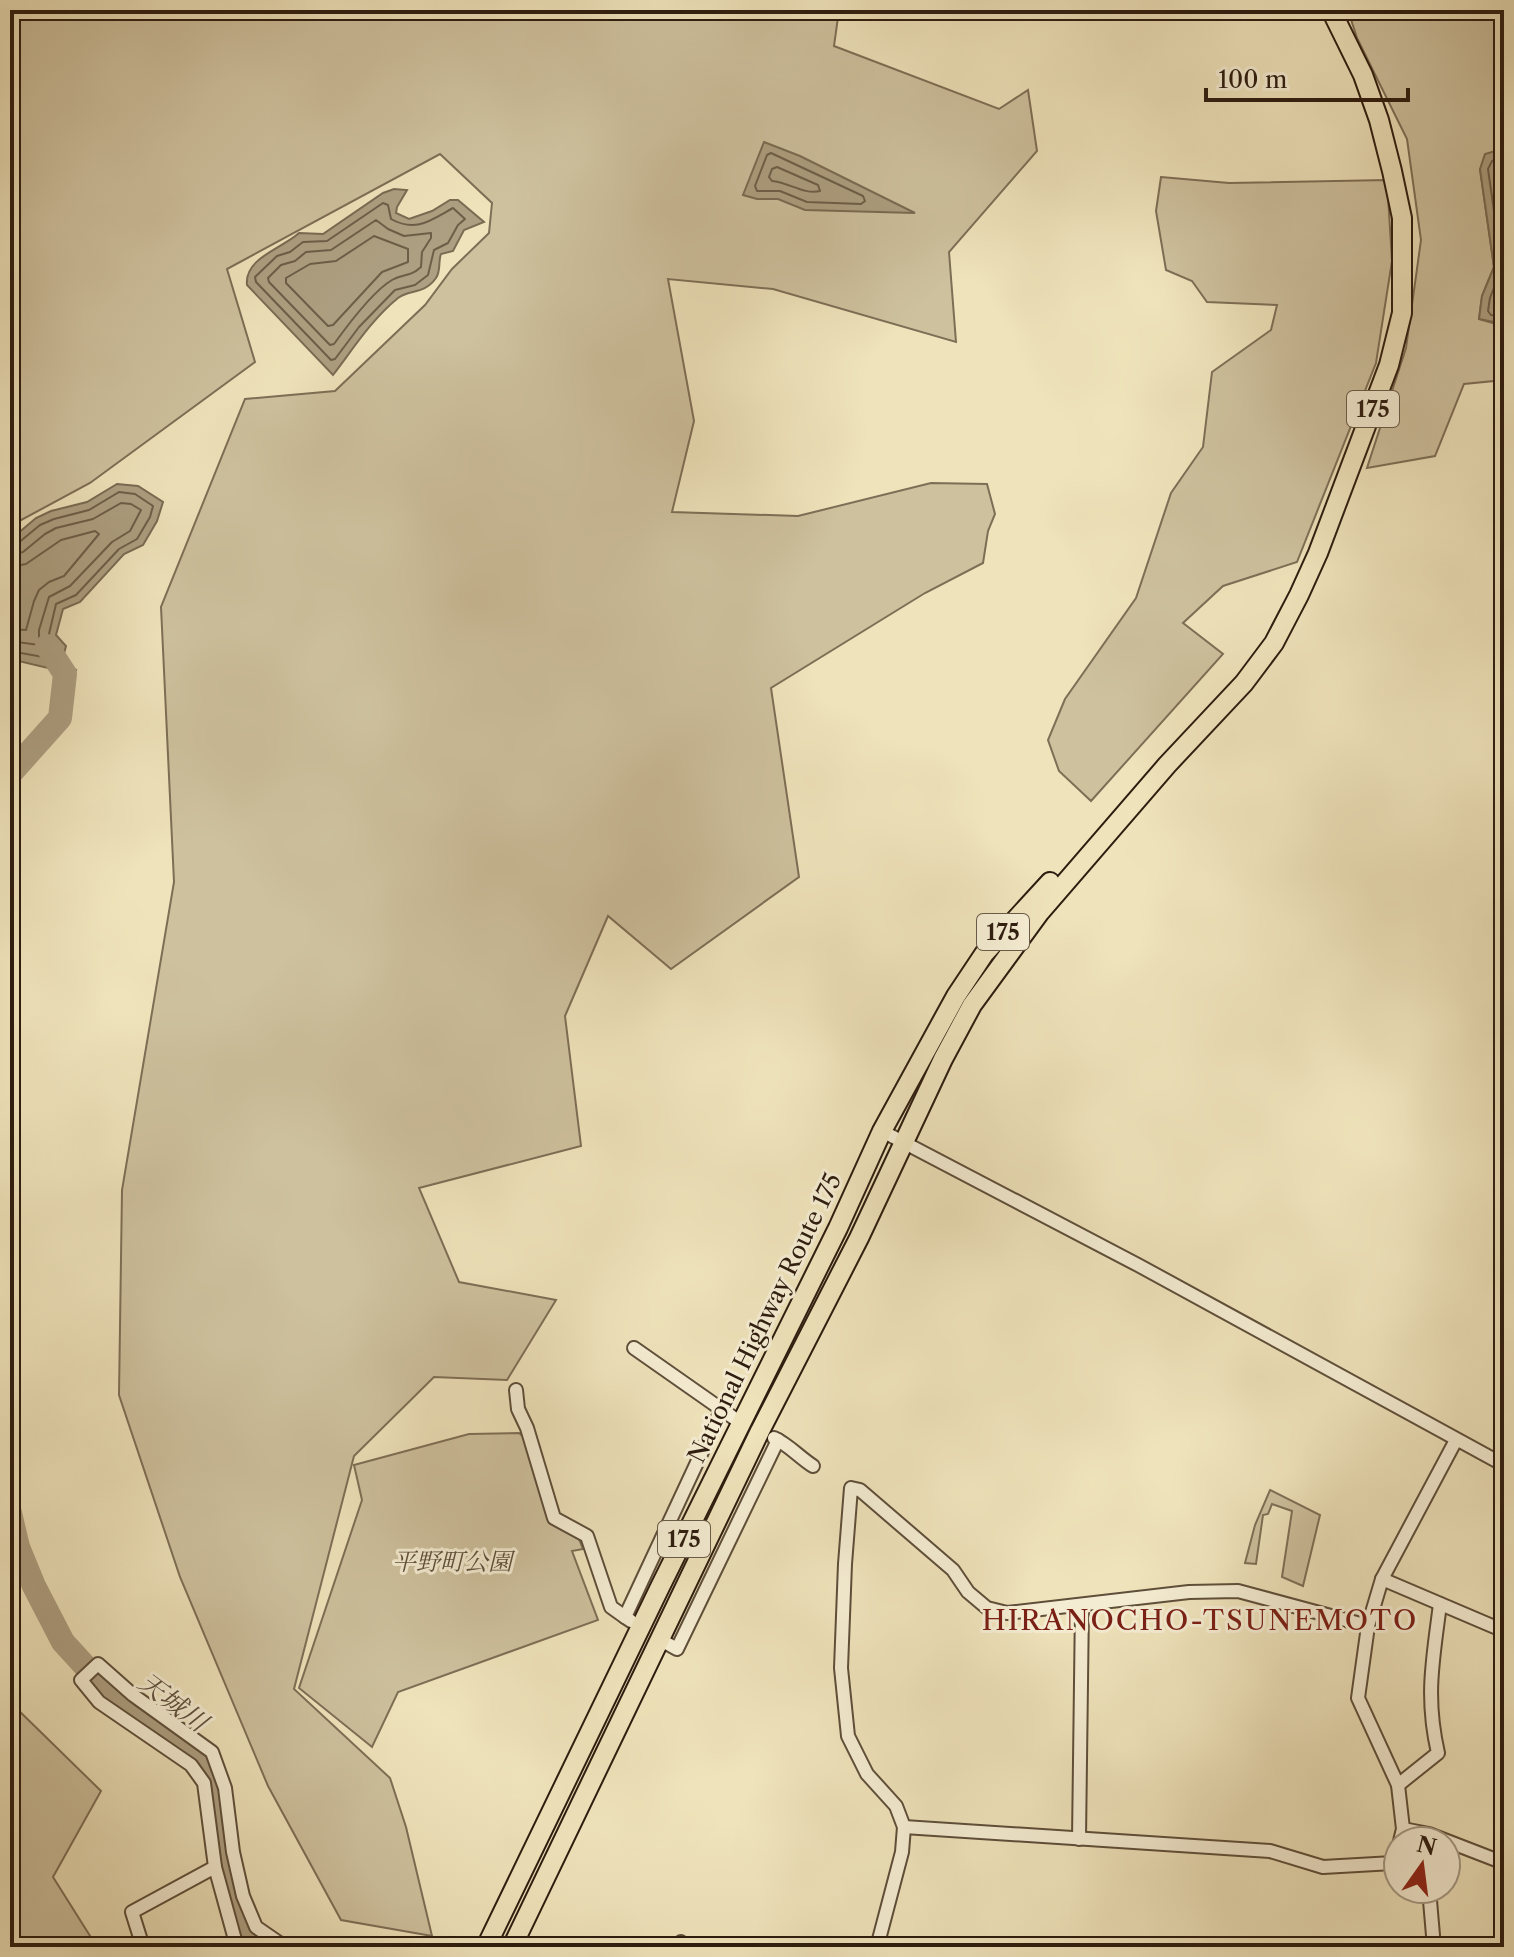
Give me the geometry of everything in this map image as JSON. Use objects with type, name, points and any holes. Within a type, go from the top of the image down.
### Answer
[{"type":"highway","name":"National Highway Route 175","points":[[486,1947],[633,1622],[741,1423],[838,1228],[882,1131],[956,996],[984,954],[1244,683],[1274,643],[1299,595],[1336,510],[1389,365],[1402,313],[1402,218],[1392,171],[1363,75],[1331,10]]},
{"type":"highway","name":"National Highway Route 175","points":[[512,1947],[760,1431],[859,1238],[972,1005],[1040,912],[1167,765]]},
{"type":"street","points":[[882,1131],[1138,1265],[1504,1465]]},
{"type":"street","points":[[634,1348],[741,1423]]},
{"type":"street","points":[[516,1390],[518,1409],[527,1428],[554,1518],[587,1536],[611,1607],[633,1622],[722,1409]]},
{"type":"street","points":[[760,1431],[778,1440],[813,1466]]},
{"type":"street","points":[[659,1639],[677,1649],[778,1440]]},
{"type":"street","points":[[1399,1825],[1398,1785],[1358,1698],[1368,1626],[1382,1579],[1456,1440]]},
{"type":"street","points":[[877,1947],[902,1852],[904,1827],[896,1806],[867,1774],[848,1736],[841,1668],[851,1488],[860,1490],[953,1570],[968,1592],[987,1608],[1007,1613],[1189,1592],[1238,1591],[1368,1626]]},
{"type":"street","points":[[1382,1579],[1504,1631]]},
{"type":"street","points":[[1398,1785],[1438,1753],[1430,1720],[1429,1689],[1440,1604]]},
{"type":"street","points":[[1079,1839],[1082,1605]]},
{"type":"street","points":[[237,1947],[215,1867],[204,1783],[191,1765],[99,1702],[81,1680],[98,1664],[133,1695],[212,1752],[225,1788],[233,1852],[243,1896],[256,1927],[285,1947]]},
{"type":"street","points":[[904,1827],[1270,1851],[1323,1867],[1382,1864]]},
{"type":"street","points":[[1462,1848],[1504,1863]]},
{"type":"street","points":[[143,1947],[132,1912],[215,1867]]},
{"type":"street","points":[[224,1901],[243,1896]]},
{"type":"street","points":[[1430,1905],[1434,1947]]},
{"type":"green space","points":[[10,10],[839,10],[834,46],[999,109],[1028,90],[1037,151],[949,252],[956,342],[773,289],[668,279],[694,421],[672,512],[798,516],[931,483],[987,484],[995,514],[988,531],[983,563],[925,593],[771,688],[799,877],[671,969],[608,916],[565,1016],[581,1146],[419,1188],[459,1282],[556,1300],[507,1380],[434,1377],[354,1456],[294,1689],[390,1778],[406,1827],[432,1936],[341,1920],[268,1786],[180,1577],[119,1395],[122,1190],[174,882],[161,607],[245,399],[335,391],[425,305],[452,269],[489,233],[492,203],[440,154],[227,269],[255,362],[90,483],[10,526]]},
{"type":"green space","points":[[1348,10],[1504,10],[1504,153],[1501,149],[1480,169],[1494,267],[1482,296],[1479,319],[1504,324],[1504,380],[1464,384],[1435,456],[1367,468],[1406,348],[1421,240],[1407,139],[1357,38]]},
{"type":"green space","points":[[1161,177],[1229,183],[1387,180],[1392,261],[1376,363],[1297,562],[1223,586],[1183,623],[1223,654],[1091,801],[1059,771],[1048,740],[1065,699],[1136,598],[1171,493],[1203,447],[1212,372],[1271,330],[1277,305],[1207,302],[1192,281],[1166,270],[1156,211]]},
{"type":"green space","name":"平野町公園","points":[[519,1433],[526,1439],[549,1523],[579,1539],[583,1549],[572,1551],[598,1620],[398,1692],[372,1747],[299,1688],[362,1500],[354,1465],[469,1434]]},
{"type":"green space","points":[[1270,1490],[1320,1515],[1303,1586],[1282,1577],[1292,1511],[1272,1504],[1268,1514],[1263,1515],[1256,1564],[1245,1563],[1255,1525]]},
{"type":"green space","points":[[10,1702],[101,1791],[53,1877],[97,1947],[10,1947]]},
{"type":"water","points":[[764,142],[800,156],[915,213],[805,210],[778,199],[743,195]]},
{"type":"water","points":[[1502,149],[1504,324],[1479,319],[1482,296],[1494,267],[1480,169],[1485,154]]},
{"type":"water","points":[[394,189],[407,190],[396,213],[409,219],[432,211],[450,200],[458,200],[484,222],[464,230],[453,251],[441,254],[436,278],[431,283],[402,295],[380,315],[333,375],[247,285],[248,276],[266,254],[299,233],[323,234],[383,193]]},
{"type":"water","points":[[117,484],[138,486],[163,502],[157,521],[143,545],[124,554],[80,602],[63,609],[56,635],[66,646],[62,661],[76,670],[73,674],[10,659],[10,540],[36,518],[87,502]]},
{"type":"waterway","name":"天城川","points":[[10,774],[60,718],[65,674],[47,646]]},
{"type":"waterway","name":"天城川","points":[[10,1513],[18,1547],[34,1586],[63,1642],[95,1677],[131,1708],[203,1758],[212,1780],[224,1859],[249,1934],[270,1947]]},
{"type":"district","name":"HIRANOCHO-TSUNEMOTO","points":[[1200,1620]]}]
